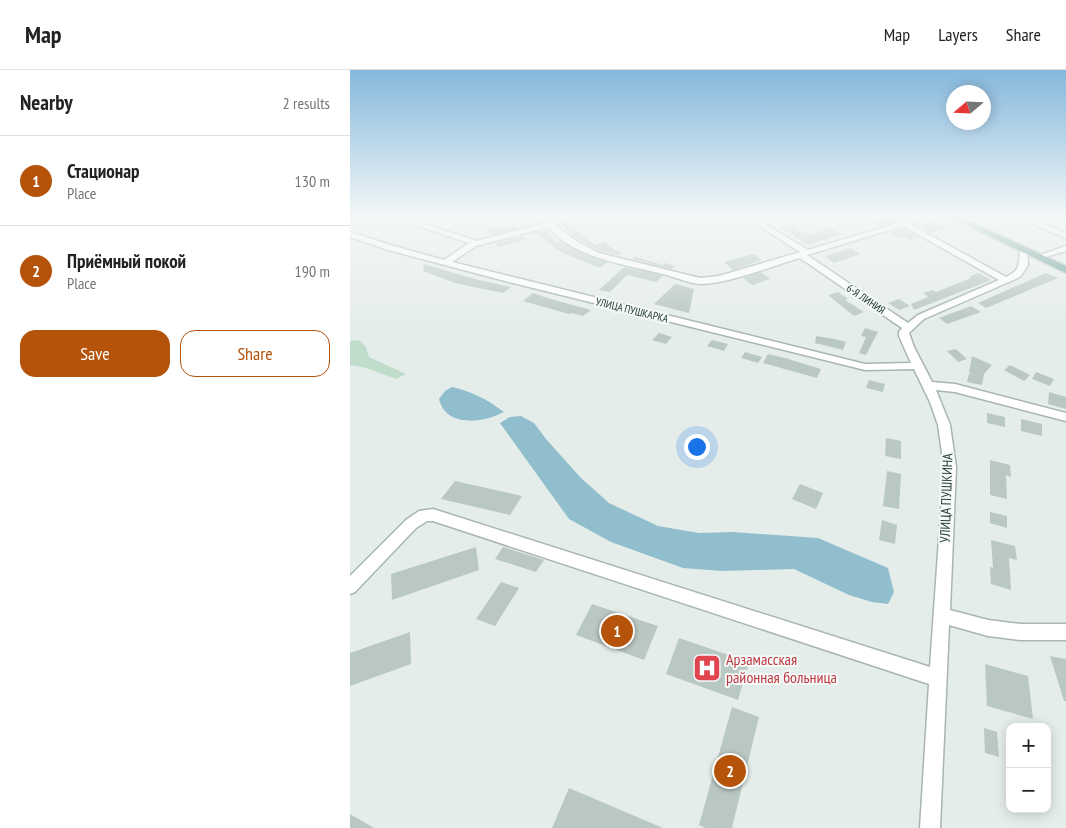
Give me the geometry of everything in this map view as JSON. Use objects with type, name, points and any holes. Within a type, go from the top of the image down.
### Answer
[{"type":"main road","points":[[1031,253],[1066,270]]},
{"type":"street","name":"УЛИЦА ПУШКАРКА","points":[[412,253],[865,367],[916,366]]},
{"type":"street","points":[[446,262],[460,253]]},
{"type":"street","points":[[593,253],[700,281],[720,279],[802,253]]},
{"type":"street","name":"6-Я ЛИНИЯ","points":[[804,253],[907,327]]},
{"type":"street","points":[[957,253],[1007,281]]},
{"type":"street","points":[[907,327],[920,317],[1007,281],[1020,272],[1025,259],[1024,253]]},
{"type":"street","points":[[1038,257],[1049,253]]},
{"type":"street","name":"УЛИЦА ПУШКИНА","points":[[907,327],[904,336],[944,424],[950,467],[930,828]]},
{"type":"street","points":[[928,386],[955,388],[1066,417]]},
{"type":"street","points":[[350,587],[411,524],[424,515],[433,515],[938,678]]},
{"type":"street","points":[[941,615],[988,628],[1013,631],[1066,632]]},
{"type":"green space","points":[[359,340],[366,347],[369,357],[406,374],[396,379],[366,368],[350,365],[350,341]]},
{"type":"water","points":[[452,387],[479,396],[504,412],[486,419],[457,419],[449,415],[439,399],[445,391]]},
{"type":"water","points":[[521,416],[534,423],[580,477],[609,503],[658,526],[699,533],[733,532],[818,538],[888,568],[894,592],[888,604],[872,602],[849,595],[794,569],[722,571],[683,568],[611,542],[569,519],[500,423],[510,417]]},
{"type":"building","points":[[564,253],[582,253],[608,262],[600,268]]},
{"type":"building","points":[[834,253],[861,254],[834,263],[825,256]]},
{"type":"building","points":[[754,254],[762,260],[733,270],[724,262]]},
{"type":"building","points":[[635,257],[663,265],[665,263],[675,266],[671,269],[633,259]]},
{"type":"building","points":[[424,264],[511,287],[503,293],[455,283],[423,271]]},
{"type":"building","points":[[624,267],[663,276],[656,282],[627,275],[610,292],[599,290]]},
{"type":"building","points":[[761,272],[770,279],[752,285],[743,278]]},
{"type":"building","points":[[978,273],[991,280],[914,310],[911,304],[928,297],[923,293],[932,290],[936,292],[971,278],[969,277]]},
{"type":"building","points":[[1046,273],[1058,278],[986,308],[978,303]]},
{"type":"building","points":[[675,284],[694,289],[689,313],[654,304]]},
{"type":"building","points":[[838,292],[848,299],[845,300],[864,312],[854,316],[828,295]]},
{"type":"building","points":[[533,293],[591,310],[583,316],[523,301]]},
{"type":"building","points":[[899,299],[910,306],[899,310],[888,303]]},
{"type":"building","points":[[971,306],[981,312],[947,324],[939,318]]},
{"type":"building","points":[[865,328],[878,332],[866,355],[859,353],[866,337],[861,336]]},
{"type":"building","points":[[659,333],[672,337],[666,344],[652,340]]},
{"type":"building","points":[[816,336],[846,342],[843,350],[815,343]]},
{"type":"building","points":[[712,340],[728,344],[724,351],[707,346]]},
{"type":"building","points":[[956,349],[967,359],[958,362],[947,351]]},
{"type":"building","points":[[745,352],[762,357],[758,363],[741,358]]},
{"type":"building","points":[[768,354],[821,369],[817,378],[763,363]]},
{"type":"building","points":[[972,356],[992,365],[984,374],[982,385],[967,382],[969,374],[971,374],[969,372]]},
{"type":"building","points":[[1010,365],[1030,375],[1024,381],[1004,370]]},
{"type":"building","points":[[1036,372],[1054,379],[1050,386],[1032,379]]},
{"type":"building","points":[[869,380],[885,384],[883,392],[866,388]]},
{"type":"building","points":[[1049,392],[1066,397],[1066,409],[1048,404]]},
{"type":"building","points":[[987,413],[1005,417],[1005,427],[987,423]]},
{"type":"building","points":[[1021,419],[1042,424],[1042,436],[1021,431]]},
{"type":"building","points":[[886,438],[901,441],[901,459],[885,456]]},
{"type":"building","points":[[990,460],[1010,465],[1011,477],[1006,475],[1007,499],[990,495]]},
{"type":"building","points":[[887,471],[901,474],[899,509],[883,506]]},
{"type":"building","points":[[455,481],[522,496],[510,515],[441,499]]},
{"type":"building","points":[[800,484],[823,493],[816,509],[792,499]]},
{"type":"building","points":[[990,512],[1007,516],[1007,528],[990,523]]},
{"type":"building","points":[[882,520],[897,525],[895,544],[879,540]]},
{"type":"building","points":[[991,540],[1015,546],[1017,560],[1009,558],[1011,590],[991,584],[990,567],[993,568]]},
{"type":"building","points":[[476,547],[479,570],[392,600],[391,574]]},
{"type":"building","points":[[503,547],[544,560],[536,572],[495,559]]},
{"type":"building","points":[[501,582],[519,588],[495,626],[476,619]]},
{"type":"building","points":[[592,604],[658,626],[644,660],[576,635]]},
{"type":"building","points":[[410,632],[411,664],[350,686],[350,653]]},
{"type":"building","name":"Арзамасская районная больница","points":[[679,638],[749,662],[738,700],[666,674]]},
{"type":"building","points":[[1050,656],[1066,659],[1066,701],[1064,701]]},
{"type":"building","points":[[985,664],[1028,676],[1033,719],[987,706]]},
{"type":"building","points":[[732,707],[759,717],[732,828],[705,828],[699,825]]},
{"type":"building","points":[[984,728],[997,732],[999,757],[985,753]]},
{"type":"building","points":[[569,788],[663,828],[552,828]]},
{"type":"building","points":[[350,814],[374,828],[350,828]]},
{"type":"place","name":"Стационар","points":[[617,631]]},
{"type":"place","name":"Арзамасская районная больница","points":[[707,668]]},
{"type":"place","name":"Приёмный покой","points":[[730,771]]}]
